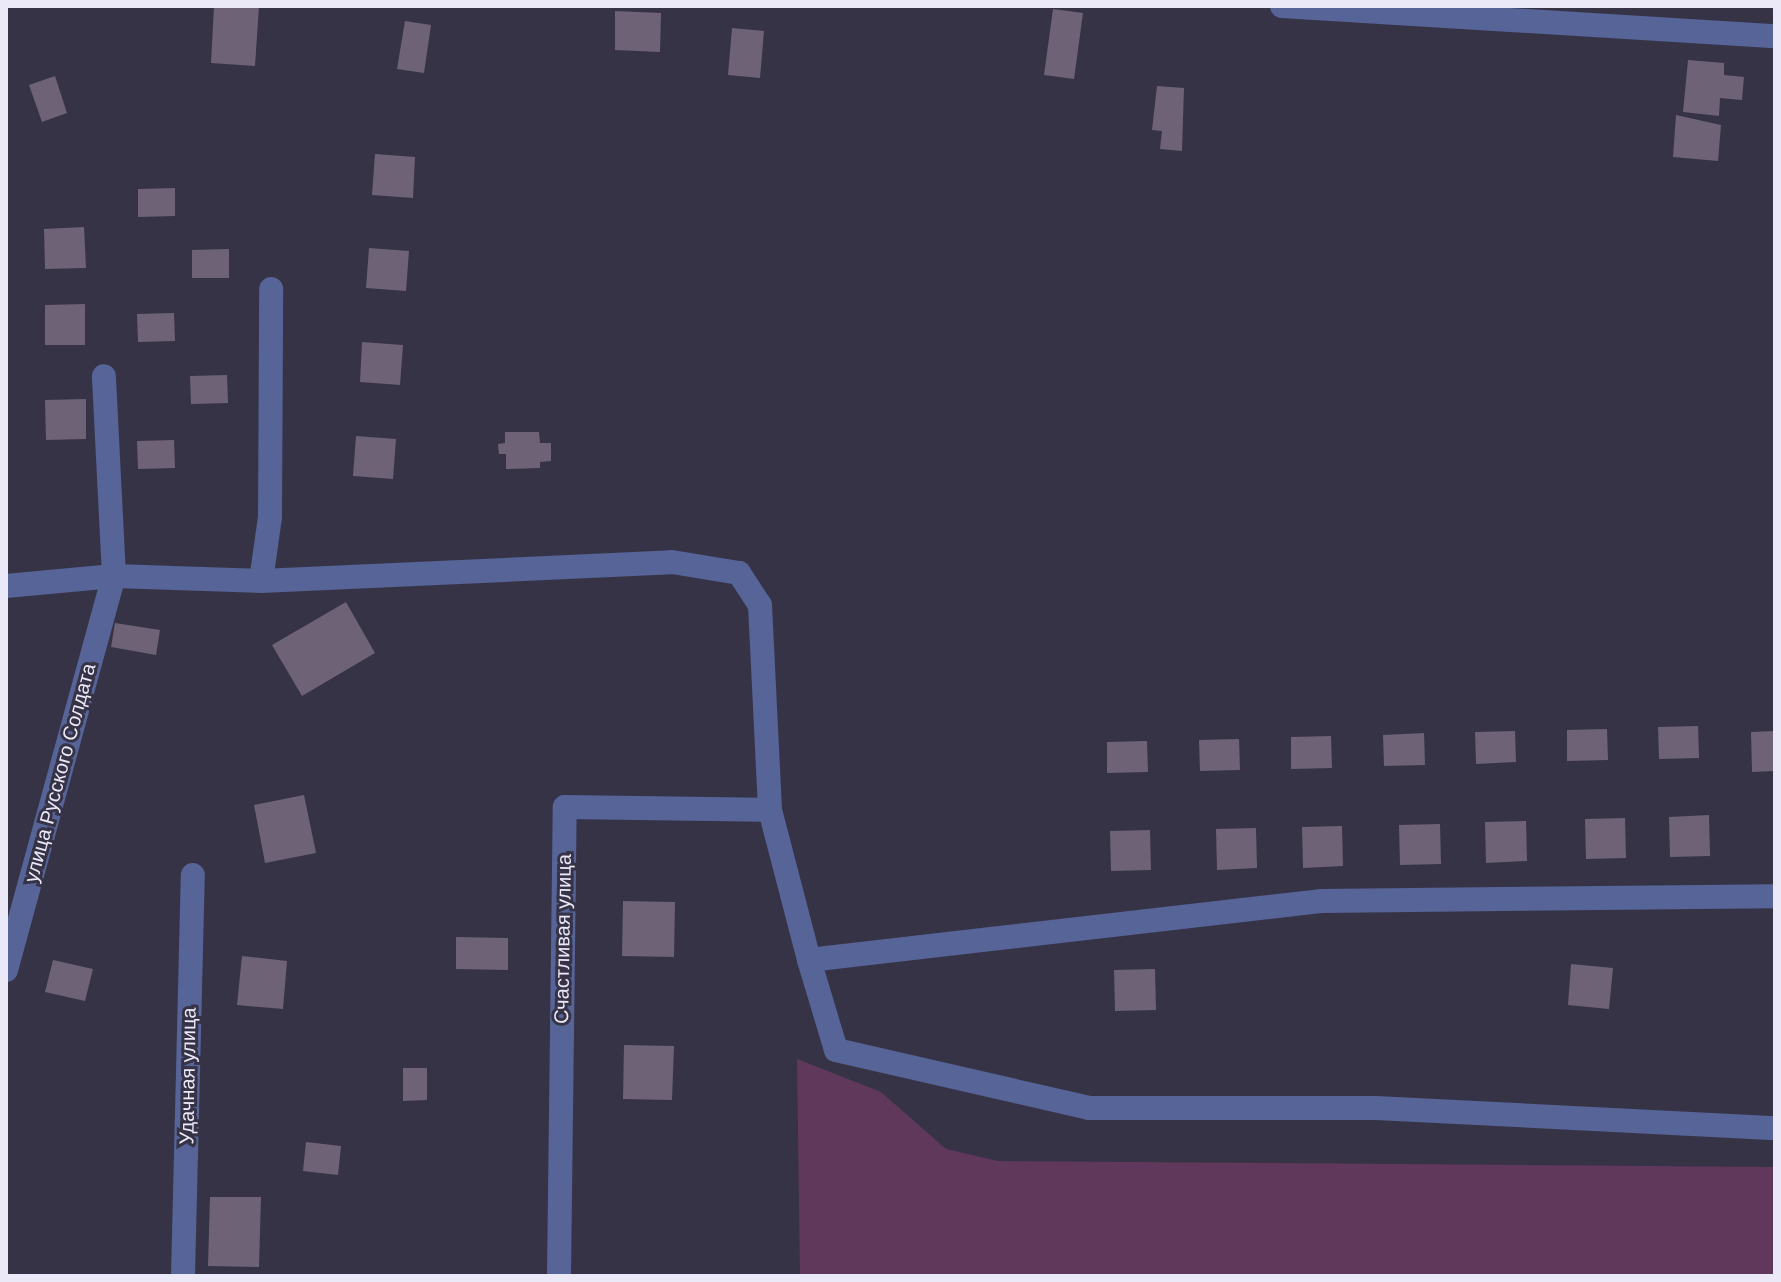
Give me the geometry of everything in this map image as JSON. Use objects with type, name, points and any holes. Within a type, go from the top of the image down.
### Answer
[{"type":"street","points":[[1282,6],[1775,36]]},
{"type":"street","points":[[261,581],[270,517],[271,289]]},
{"type":"street","name":"улица Русского Солдата","points":[[6,970],[16,895],[114,576],[104,376]]},
{"type":"street","points":[[6,586],[114,576],[261,581],[672,562],[739,573],[760,605],[770,810],[836,1050],[1089,1108],[1376,1108],[1775,1128]]},
{"type":"street","name":"Счастливая улица","points":[[559,1276],[565,807],[770,810]]},
{"type":"street","name":"Удачная улица","points":[[183,1276],[193,875]]},
{"type":"street","points":[[809,960],[1321,901],[1775,896]]},
{"type":"shaded area","points":[[797,1059],[881,1092],[946,1149],[998,1161],[1775,1167],[1775,1276],[800,1276]]},
{"type":"building","points":[[214,6],[259,6],[255,66],[211,63]]},
{"type":"building","points":[[1053,9],[1083,13],[1074,79],[1044,75]]},
{"type":"building","points":[[615,11],[661,13],[660,52],[615,50]]},
{"type":"building","points":[[405,21],[431,25],[424,73],[397,69]]},
{"type":"building","points":[[732,28],[764,31],[760,78],[728,75]]},
{"type":"building","points":[[1688,60],[1724,63],[1724,75],[1744,77],[1742,100],[1720,98],[1719,116],[1683,112]]},
{"type":"building","points":[[55,76],[67,113],[42,122],[29,85]]},
{"type":"building","points":[[1157,86],[1184,88],[1182,151],[1160,149],[1162,131],[1152,130]]},
{"type":"building","points":[[1676,115],[1721,125],[1718,161],[1673,157]]},
{"type":"building","points":[[375,154],[415,157],[413,198],[372,195]]},
{"type":"building","points":[[175,188],[175,216],[138,217],[138,189]]},
{"type":"building","points":[[84,227],[86,268],[45,269],[44,229]]},
{"type":"building","points":[[369,248],[409,251],[406,291],[366,288]]},
{"type":"building","points":[[229,249],[229,278],[192,278],[192,250]]},
{"type":"building","points":[[85,304],[85,345],[45,345],[45,305]]},
{"type":"building","points":[[174,313],[175,341],[138,342],[137,314]]},
{"type":"building","points":[[362,342],[403,345],[400,385],[360,382]]},
{"type":"building","points":[[227,375],[228,403],[191,404],[190,376]]},
{"type":"building","points":[[86,399],[86,439],[46,440],[45,400]]},
{"type":"building","points":[[505,432],[539,432],[540,443],[551,443],[551,461],[540,462],[540,468],[506,469],[506,454],[499,454],[498,444],[505,443]]},
{"type":"building","points":[[356,436],[396,439],[393,479],[353,476]]},
{"type":"building","points":[[174,440],[175,468],[138,469],[137,441]]},
{"type":"building","points":[[346,602],[375,653],[302,696],[272,645]]},
{"type":"building","points":[[115,623],[160,630],[156,655],[111,647]]},
{"type":"building","points":[[1698,726],[1699,758],[1659,759],[1658,727]]},
{"type":"building","points":[[1607,729],[1608,760],[1567,761],[1567,730]]},
{"type":"building","points":[[1515,731],[1516,762],[1476,764],[1475,732]]},
{"type":"building","points":[[1775,731],[1775,771],[1752,772],[1751,732]]},
{"type":"building","points":[[1424,733],[1425,765],[1384,766],[1383,735]]},
{"type":"building","points":[[1331,736],[1332,768],[1291,769],[1291,737]]},
{"type":"building","points":[[1239,739],[1240,770],[1200,771],[1199,740]]},
{"type":"building","points":[[1147,741],[1148,772],[1107,773],[1107,742]]},
{"type":"building","points":[[304,795],[316,853],[265,863],[254,805]]},
{"type":"building","points":[[1709,815],[1710,856],[1670,857],[1669,817]]},
{"type":"building","points":[[1625,818],[1626,858],[1586,859],[1585,819]]},
{"type":"building","points":[[1526,821],[1527,861],[1486,863],[1485,822]]},
{"type":"building","points":[[1440,824],[1441,864],[1400,865],[1399,825]]},
{"type":"building","points":[[1342,826],[1343,866],[1303,868],[1302,827]]},
{"type":"building","points":[[1256,828],[1257,868],[1217,870],[1216,829]]},
{"type":"building","points":[[1150,830],[1151,870],[1111,871],[1110,831]]},
{"type":"building","points":[[623,901],[675,902],[674,957],[622,956]]},
{"type":"building","points":[[456,937],[508,938],[508,970],[456,969]]},
{"type":"building","points":[[242,956],[287,961],[283,1009],[237,1005]]},
{"type":"building","points":[[53,960],[93,969],[85,1001],[45,992]]},
{"type":"building","points":[[1571,964],[1613,968],[1609,1009],[1568,1005]]},
{"type":"building","points":[[1155,969],[1156,1010],[1115,1011],[1114,970]]},
{"type":"building","points":[[624,1045],[674,1046],[672,1100],[623,1099]]},
{"type":"building","points":[[403,1068],[427,1068],[427,1100],[403,1101]]},
{"type":"building","points":[[306,1142],[341,1146],[338,1175],[303,1171]]},
{"type":"building","points":[[210,1197],[261,1197],[259,1267],[208,1266]]}]
